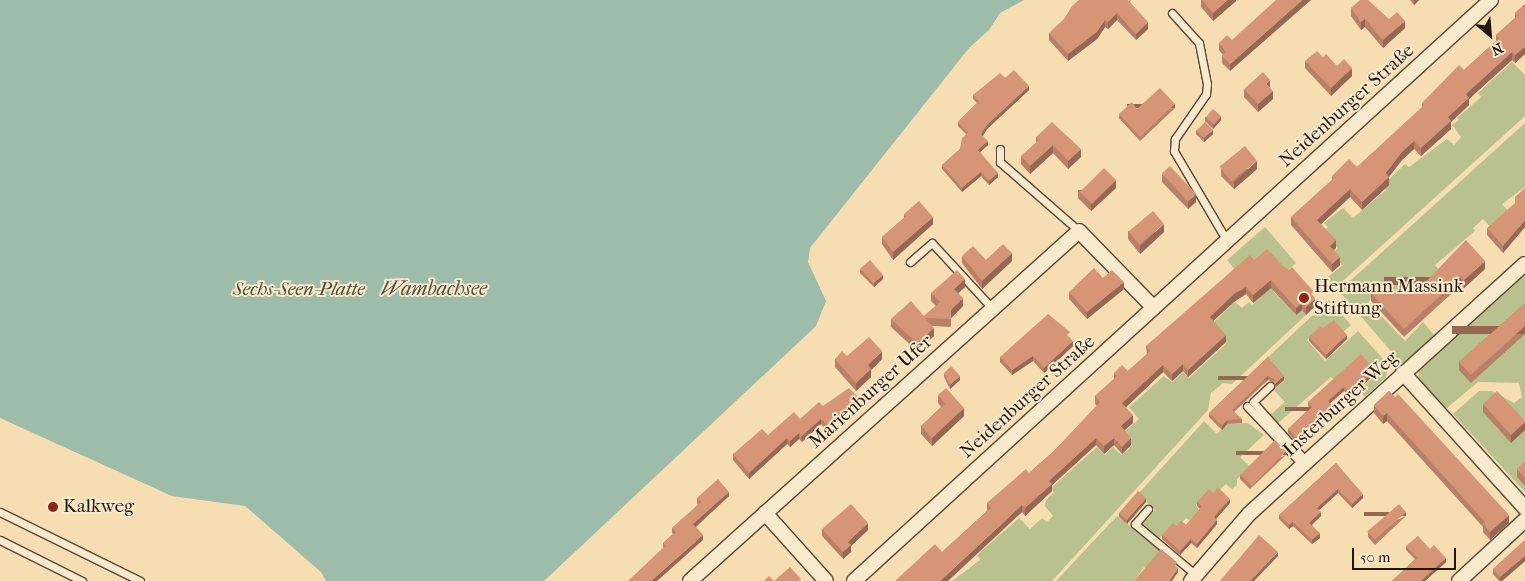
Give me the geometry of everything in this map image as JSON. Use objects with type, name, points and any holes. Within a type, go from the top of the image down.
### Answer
[{"type":"street","name":"Neidenburger Straße","points":[[854,581],[1491,0]]},
{"type":"street","points":[[1079,231],[1154,308]]},
{"type":"street","name":"Marienburger Ufer","points":[[690,581],[1079,231]]},
{"type":"street","name":"Insterburger Weg","points":[[1193,578],[1249,514],[1402,373],[1525,264]]},
{"type":"street","points":[[1402,373],[1525,508]]},
{"type":"street","points":[[765,513],[826,581]]},
{"type":"street","points":[[1459,581],[1525,520]]},
{"type":"lane","points":[[1172,13],[1199,43],[1207,84],[1206,94],[1175,139],[1174,151],[1227,241]]},
{"type":"lane","points":[[1000,149],[1000,162],[1079,231]]},
{"type":"lane","points":[[910,262],[932,244],[992,308]]},
{"type":"lane","points":[[1270,386],[1253,402],[1304,463]]},
{"type":"lane","points":[[1247,406],[1304,463]]},
{"type":"lane","points":[[1148,509],[1135,524],[1193,578]]},
{"type":"lane","points":[[0,512],[140,581]]},
{"type":"lane","points":[[0,540],[82,581]]},
{"type":"green space","points":[[1512,62],[1525,75],[1525,116],[1335,288],[1327,278],[1343,265],[1332,254],[1338,248],[1323,231],[1328,227],[1324,223],[1343,208],[1353,218],[1386,190],[1382,186],[1405,164],[1409,167],[1447,139],[1454,145],[1461,137],[1452,125],[1459,120],[1457,118],[1481,97],[1478,93]]},
{"type":"green space","points":[[1525,123],[1525,187],[1502,204],[1510,213],[1491,228],[1483,219],[1473,228],[1475,231],[1435,265],[1440,271],[1414,313],[1382,289],[1368,302],[1405,341],[1423,322],[1435,336],[1402,364],[1339,291]]},
{"type":"green space","points":[[1265,227],[1296,263],[1283,275],[1237,272],[1227,260]]},
{"type":"green space","points":[[1525,275],[1525,492],[1453,414],[1479,391],[1492,391],[1514,403],[1522,397],[1519,383],[1478,382],[1447,408],[1442,408],[1418,381],[1419,371]]},
{"type":"green space","points":[[1274,282],[1278,285],[1273,291],[1296,315],[1302,310],[1306,315],[1232,384],[1223,383],[1211,393],[1208,410],[1052,581],[952,581],[980,560],[977,555],[1019,518],[1030,529],[1042,518],[1047,522],[1053,516],[1045,506],[1046,500],[1054,492],[1051,488],[1097,447],[1105,455],[1113,447],[1121,455],[1128,450],[1132,445],[1122,434],[1139,419],[1129,407],[1164,376],[1172,382],[1183,372],[1189,378],[1227,343],[1211,325],[1235,302],[1242,308],[1249,302],[1252,305]]},
{"type":"green space","points":[[1329,300],[1351,325],[1343,332],[1321,328],[1307,340],[1325,361],[1358,331],[1385,361],[1388,367],[1386,377],[1365,397],[1359,390],[1377,374],[1361,356],[1342,388],[1331,377],[1277,424],[1270,415],[1285,402],[1274,390],[1285,380],[1266,359]]},
{"type":"green space","points":[[1204,421],[1217,434],[1227,424],[1248,423],[1264,435],[1240,457],[1250,467],[1237,479],[1237,485],[1232,489],[1226,484],[1214,494],[1207,492],[1196,505],[1199,510],[1190,520],[1186,518],[1176,529],[1171,526],[1159,539],[1142,525],[1155,510],[1138,494]]},
{"type":"green space","points":[[1117,516],[1162,551],[1148,570],[1144,567],[1134,581],[1056,581]]},
{"type":"water","name":"Wambachsee","points":[[0,0],[1024,0],[1000,13],[989,30],[969,48],[810,248],[808,262],[826,301],[816,326],[544,581],[326,581],[321,572],[245,506],[172,496],[0,418]]},
{"type":"building","points":[[1079,0],[1128,0],[1148,22],[1136,34],[1117,13],[1108,22],[1105,20],[1097,32],[1068,54],[1049,33],[1064,19],[1072,6]]},
{"type":"building","points":[[1202,0],[1228,0],[1213,13]]},
{"type":"building","points":[[1276,0],[1302,0],[1230,64],[1222,56],[1226,52],[1219,43],[1227,35],[1232,40]]},
{"type":"building","points":[[1360,0],[1368,0],[1389,19],[1397,12],[1405,21],[1383,40],[1365,19],[1361,22],[1351,8]]},
{"type":"building","points":[[1525,4],[1525,7],[1523,6],[1525,9],[1525,47],[1515,55],[1512,52],[1466,94],[1469,98],[1448,117],[1451,121],[1421,148],[1414,141],[1402,152],[1386,173],[1389,177],[1362,202],[1350,189],[1317,220],[1336,240],[1330,246],[1340,257],[1332,264],[1291,217],[1334,178],[1332,176],[1349,159],[1357,167],[1424,105],[1422,103],[1459,65],[1464,70],[1499,38],[1496,35],[1517,16],[1515,13]]},
{"type":"building","points":[[1317,51],[1323,57],[1326,54],[1337,66],[1344,59],[1352,68],[1331,88],[1305,61]]},
{"type":"building","points":[[1014,70],[1029,86],[987,125],[981,134],[988,141],[978,150],[998,173],[989,181],[981,172],[962,188],[942,165],[960,149],[962,138],[968,133],[958,122],[979,101],[973,95],[1000,73],[1005,78]]},
{"type":"building","points":[[1263,72],[1270,80],[1266,84],[1273,91],[1258,104],[1244,89]]},
{"type":"building","points":[[1160,88],[1175,104],[1140,137],[1119,114],[1132,102],[1137,109]]},
{"type":"building","points":[[1213,109],[1221,116],[1214,125],[1206,117]]},
{"type":"building","points":[[1052,122],[1081,149],[1068,161],[1053,145],[1030,166],[1021,156],[1039,140],[1036,137]]},
{"type":"building","points":[[1205,122],[1213,130],[1204,138],[1197,130]]},
{"type":"building","points":[[1245,146],[1257,161],[1231,182],[1219,167]]},
{"type":"building","points":[[1170,166],[1196,194],[1188,201],[1162,174]]},
{"type":"building","points":[[1104,168],[1116,180],[1092,204],[1080,192]]},
{"type":"building","points":[[1525,188],[1525,220],[1503,246],[1487,228],[1515,203],[1515,197]]},
{"type":"building","points":[[919,201],[933,217],[893,252],[882,237],[906,216],[904,214]]},
{"type":"building","points":[[1153,211],[1164,224],[1139,245],[1128,232]]},
{"type":"building","points":[[1466,240],[1485,261],[1464,280],[1461,277],[1404,329],[1371,293],[1381,283],[1392,295],[1407,282],[1416,292]]},
{"type":"building","points":[[1003,244],[1012,253],[982,281],[962,256],[973,246],[986,260]]},
{"type":"building","points":[[1267,249],[1283,266],[1289,270],[1292,267],[1314,292],[1311,294],[1315,299],[1306,307],[1302,303],[1296,308],[1271,280],[1253,295],[1246,287],[1234,294],[1210,317],[1226,335],[1188,370],[1183,364],[1172,374],[1163,365],[1122,403],[1133,415],[1121,426],[1131,438],[1122,447],[1114,438],[1104,446],[1096,438],[1049,481],[1052,484],[1025,508],[1022,505],[940,581],[895,581],[935,544],[942,552],[991,508],[987,503],[1026,469],[1029,473],[1054,451],[1100,402],[1095,396],[1117,376],[1114,373],[1122,365],[1128,371],[1150,351],[1146,346],[1250,255],[1254,260]]},
{"type":"building","points":[[870,260],[883,275],[873,284],[860,269]]},
{"type":"building","points":[[1094,268],[1103,278],[1112,270],[1124,282],[1087,312],[1069,292]]},
{"type":"building","points":[[957,270],[965,279],[954,289],[963,298],[951,310],[951,319],[925,318],[934,328],[917,343],[891,319],[911,301],[924,316],[940,302],[931,293]]},
{"type":"building","points":[[1525,303],[1525,326],[1471,375],[1459,362]]},
{"type":"building","points":[[1048,314],[1070,332],[1067,335],[1073,341],[1044,368],[1033,356],[1012,370],[1000,357]]},
{"type":"building","points":[[1334,320],[1347,335],[1326,355],[1309,337],[1321,326],[1323,328]]},
{"type":"building","points":[[869,337],[882,351],[868,365],[871,369],[856,383],[835,359],[842,351],[847,356]]},
{"type":"building","points":[[1361,354],[1375,370],[1350,393],[1344,387],[1328,401],[1334,407],[1298,440],[1288,429],[1312,407],[1308,402]]},
{"type":"building","points":[[1268,357],[1284,376],[1275,384],[1274,379],[1268,376],[1232,410],[1242,419],[1227,420],[1222,426],[1209,413]]},
{"type":"building","points":[[951,366],[960,376],[950,385],[944,373]]},
{"type":"building","points":[[849,388],[858,397],[827,425],[821,419],[802,436],[799,433],[790,441],[787,438],[749,473],[733,454],[762,429],[768,435],[794,412],[800,419],[819,402],[823,406]]},
{"type":"building","points":[[946,388],[964,408],[932,438],[921,426],[945,404],[938,395]]},
{"type":"building","points":[[1389,391],[1395,397],[1398,394],[1509,515],[1490,532],[1483,524],[1485,522],[1387,413],[1383,416],[1374,405]]},
{"type":"building","points":[[1497,391],[1525,421],[1511,435],[1483,404]]},
{"type":"building","points":[[1275,440],[1286,451],[1252,486],[1240,475]]},
{"type":"building","points":[[1525,462],[1525,478],[1517,469]]},
{"type":"building","points":[[1336,463],[1363,494],[1352,504],[1338,489],[1317,508],[1321,512],[1309,523],[1320,533],[1312,540],[1293,522],[1289,525],[1279,515]]},
{"type":"building","points":[[718,479],[729,492],[693,524],[703,535],[651,581],[628,581],[665,546],[663,543],[676,532],[672,528],[701,502],[697,498]]},
{"type":"building","points":[[1218,487],[1230,499],[1214,517],[1217,520],[1197,544],[1191,539],[1180,551],[1162,535],[1173,523],[1177,526],[1181,520],[1186,525],[1202,506],[1197,502],[1209,489],[1213,493]]},
{"type":"building","points":[[1138,491],[1146,498],[1127,520],[1119,513]]},
{"type":"building","points":[[851,504],[868,523],[848,542],[851,545],[843,552],[822,529]]},
{"type":"building","points":[[1399,504],[1406,512],[1375,540],[1367,532]]},
{"type":"building","points":[[1259,535],[1278,552],[1250,581],[1220,581]]},
{"type":"building","points":[[1418,536],[1430,549],[1434,545],[1446,558],[1421,581],[1392,581],[1417,558],[1406,546]]},
{"type":"building","points":[[1525,540],[1525,556],[1500,577],[1493,569]]},
{"type":"building","points":[[1161,549],[1177,562],[1175,566],[1178,568],[1169,581],[1134,581]]},
{"type":"building","points":[[790,567],[801,579],[799,581],[774,581]]},
{"type":"building","points":[[769,576],[774,581],[764,581]]},
{"type":"place","name":"Hermann Massink Stiftung","points":[[1304,298]]},
{"type":"place","name":"Kalkweg","points":[[53,507]]},
{"type":"park label","name":"Sechs-Seen-Platte","points":[[299,290]]}]
